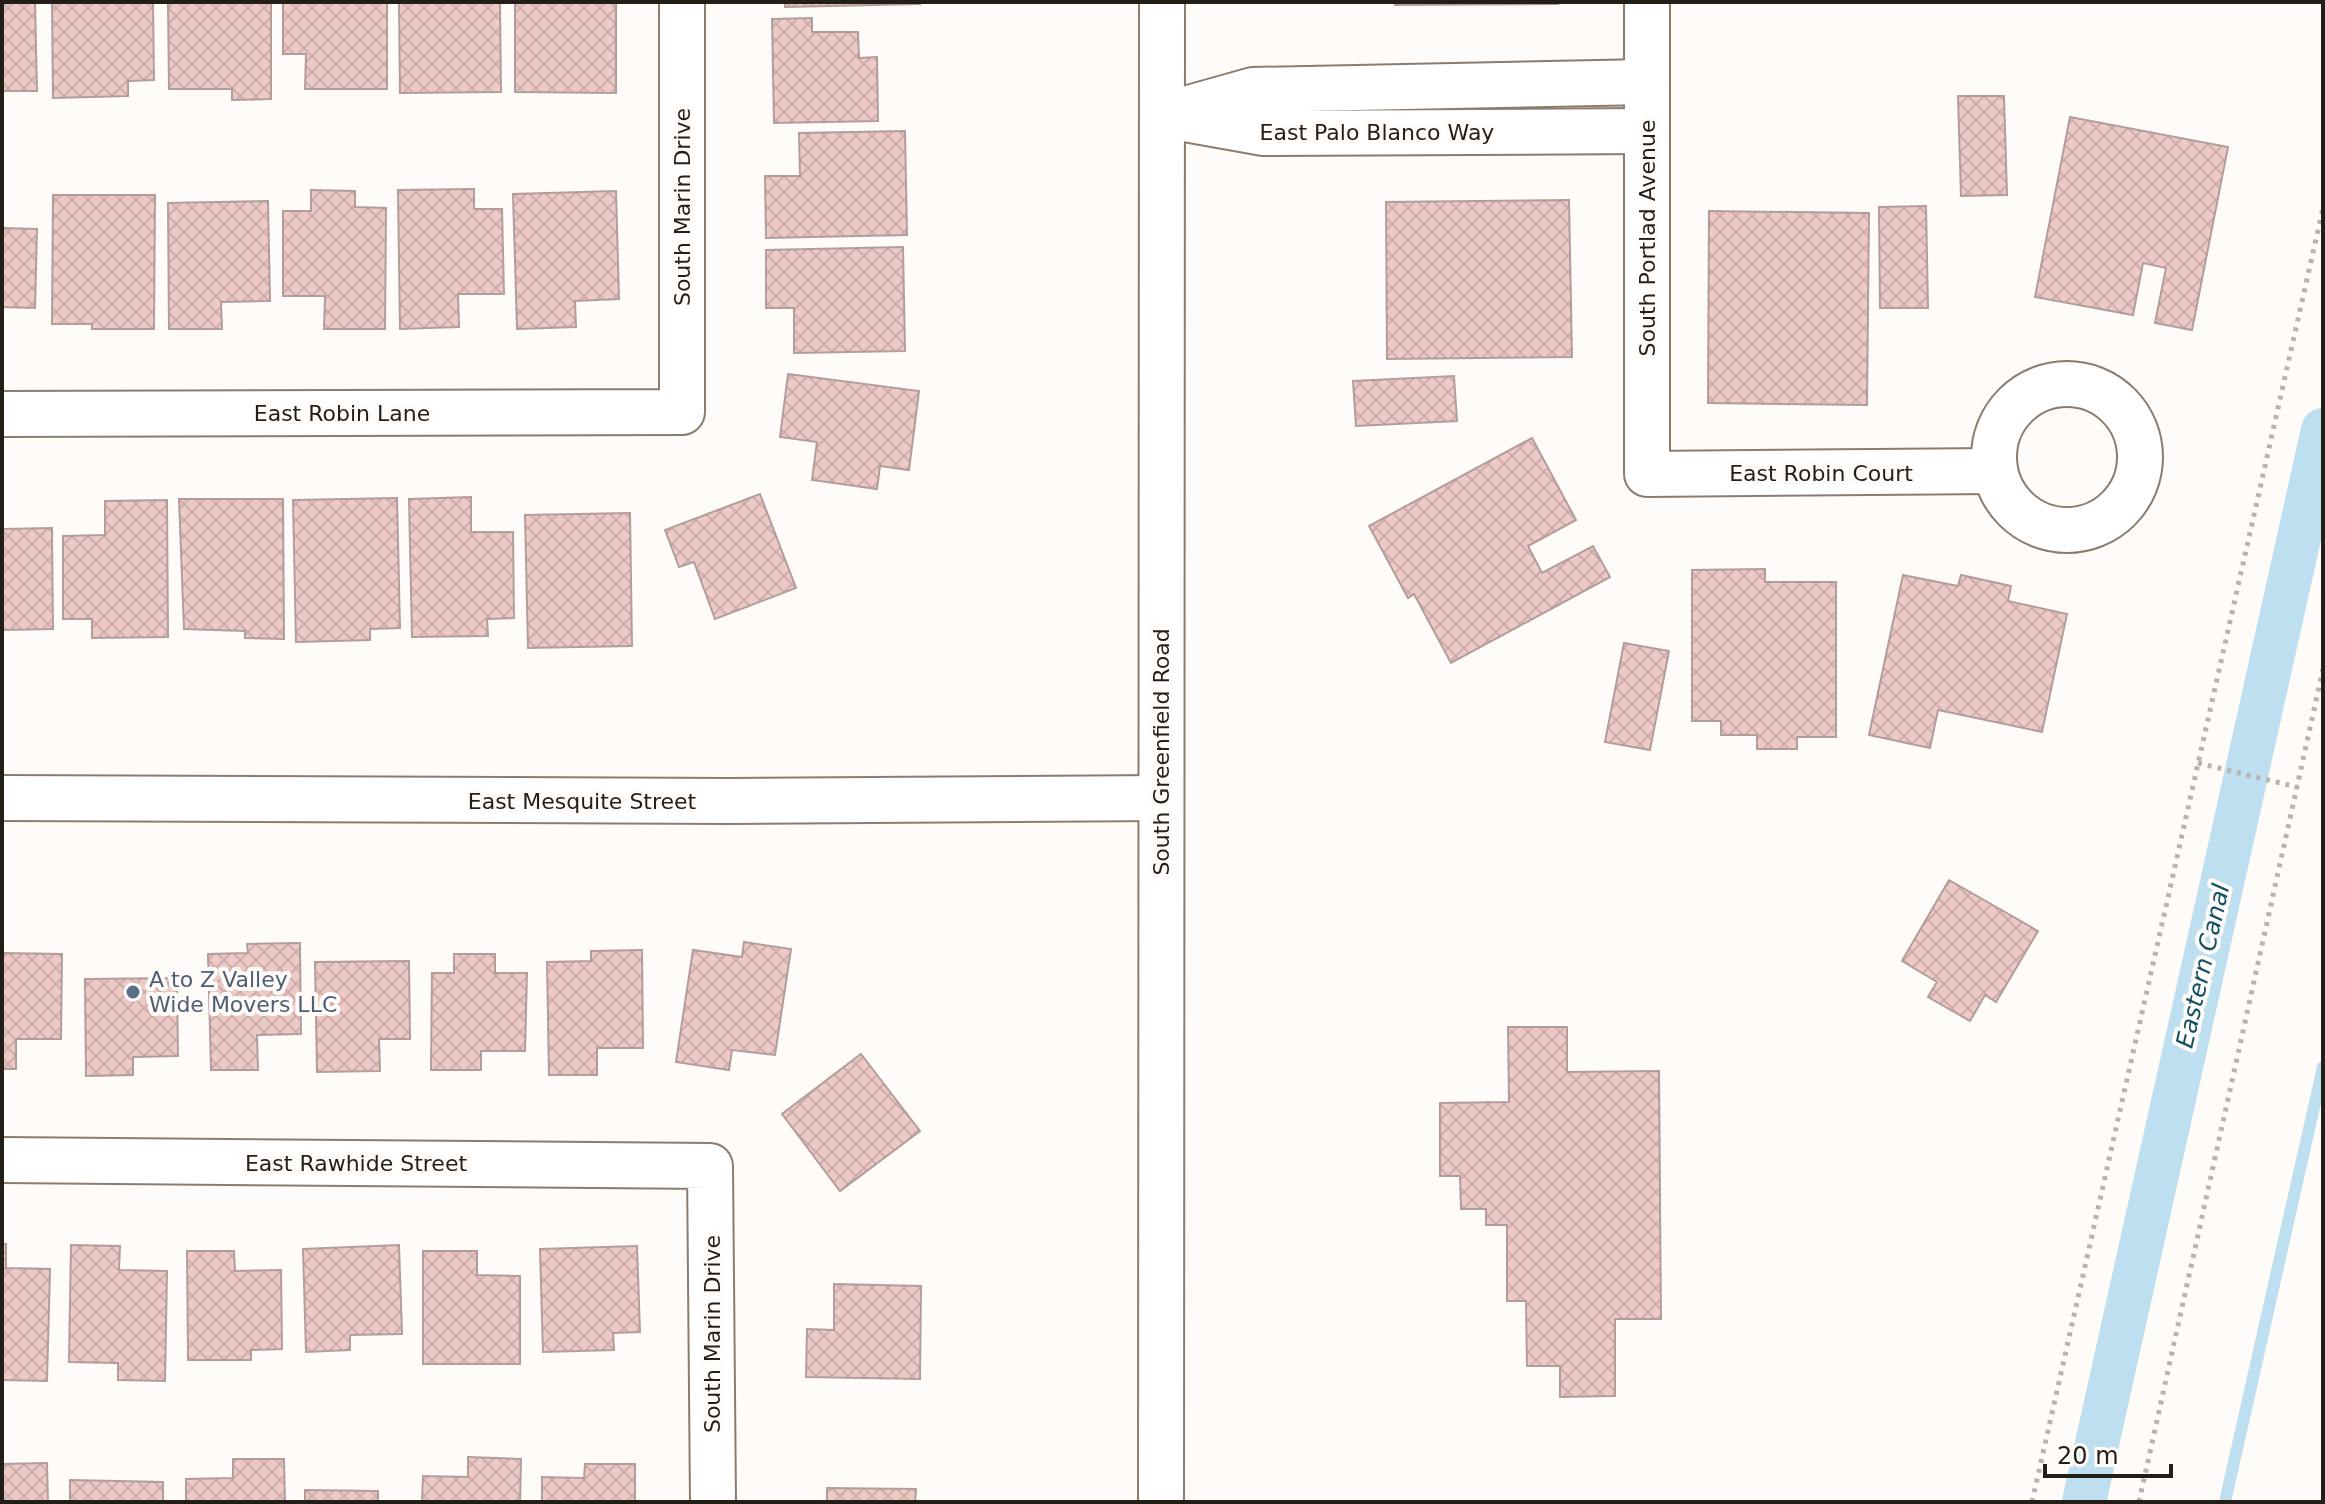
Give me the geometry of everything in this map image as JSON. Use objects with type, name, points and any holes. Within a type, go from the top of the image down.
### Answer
[{"type":"street","name":"South Marin Drive","points":[[682,2],[682,412]]},
{"type":"street","name":"South Greenfield Road","points":[[1161,1502],[1162,2]]},
{"type":"street","name":"South Portlad Avenue","points":[[1647,2],[1647,474]]},
{"type":"street","name":"East Palo Blanco Way","points":[[1164,115],[1253,90],[1646,82]]},
{"type":"street","points":[[1368,89],[1368,134]]},
{"type":"street","name":"East Palo Blanco Way","points":[[1164,115],[1264,133],[1647,131]]},
{"type":"street","name":"East Robin Lane","points":[[2,414],[682,412]]},
{"type":"street","name":"East Robin Court","points":[[1647,474],[1995,471]]},
{"type":"street","name":"East Mesquite Street","points":[[2,798],[730,801],[1161,798]]},
{"type":"street","name":"East Rawhide Street","points":[[2,1160],[710,1166]]},
{"type":"street","name":"South Marin Drive","points":[[710,1166],[713,1502]]},
{"type":"path","points":[[2032,1502],[2323,208]]},
{"type":"path","points":[[2139,1502],[2323,669]]},
{"type":"path","points":[[2198,763],[2297,787]]},
{"type":"building","points":[[2,2],[35,2],[37,91],[2,91]]},
{"type":"building","points":[[52,2],[153,2],[154,80],[128,81],[128,96],[53,98]]},
{"type":"building","points":[[168,2],[271,2],[271,99],[232,100],[232,89],[169,89]]},
{"type":"building","points":[[283,2],[387,2],[387,89],[305,89],[306,54],[283,54]]},
{"type":"building","points":[[399,2],[500,2],[501,92],[400,93]]},
{"type":"building","points":[[515,2],[616,2],[616,93],[515,92]]},
{"type":"building","points":[[785,2],[920,2],[920,4],[785,7]]},
{"type":"building","points":[[1395,2],[1558,2],[1558,4],[1395,5]]},
{"type":"building","points":[[812,18],[812,32],[858,32],[859,58],[877,57],[878,121],[774,123],[772,19]]},
{"type":"building","points":[[1958,96],[2004,96],[2007,195],[1961,196]]},
{"type":"building","points":[[2070,117],[2228,147],[2192,330],[2155,323],[2166,268],[2143,263],[2133,315],[2035,297]]},
{"type":"building","points":[[905,131],[907,235],[766,238],[765,176],[800,176],[799,133]]},
{"type":"building","points":[[474,189],[474,209],[502,209],[504,294],[458,294],[459,327],[400,329],[398,190]]},
{"type":"building","points":[[311,190],[355,191],[355,207],[386,208],[385,329],[324,329],[325,296],[283,296],[283,211],[311,211]]},
{"type":"building","points":[[616,191],[619,299],[575,301],[576,327],[517,329],[513,194]]},
{"type":"building","points":[[53,195],[155,195],[154,329],[92,329],[92,324],[52,324]]},
{"type":"building","points":[[1569,200],[1572,357],[1387,359],[1386,202]]},
{"type":"building","points":[[268,201],[270,301],[221,302],[222,329],[169,329],[168,203]]},
{"type":"building","points":[[1926,206],[1928,308],[1880,308],[1879,207]]},
{"type":"building","points":[[1709,211],[1869,213],[1867,405],[1708,403]]},
{"type":"building","points":[[2,228],[37,229],[35,308],[2,307]]},
{"type":"building","points":[[903,247],[905,351],[794,353],[794,308],[766,308],[766,250]]},
{"type":"building","points":[[788,374],[919,391],[909,470],[880,466],[877,489],[812,480],[817,442],[780,437]]},
{"type":"building","points":[[1454,376],[1457,421],[1356,426],[1353,381]]},
{"type":"building","points":[[1532,438],[1576,520],[1528,546],[1542,573],[1593,546],[1610,577],[1451,663],[1414,594],[1408,598],[1369,526]]},
{"type":"building","points":[[760,494],[796,588],[715,619],[694,562],[679,567],[665,530]]},
{"type":"building","points":[[471,497],[471,532],[513,532],[514,618],[487,619],[488,636],[412,637],[409,499]]},
{"type":"building","points":[[397,498],[400,628],[370,629],[370,640],[296,642],[293,500]]},
{"type":"building","points":[[179,499],[283,499],[284,639],[245,638],[245,631],[184,629]]},
{"type":"building","points":[[167,500],[168,637],[92,638],[92,619],[63,619],[63,536],[105,535],[105,501]]},
{"type":"building","points":[[630,513],[632,646],[528,648],[525,515]]},
{"type":"building","points":[[52,528],[53,629],[2,630],[2,529]]},
{"type":"building","points":[[1765,569],[1765,582],[1836,582],[1836,737],[1797,737],[1797,749],[1757,749],[1757,735],[1721,735],[1721,721],[1692,721],[1692,570]]},
{"type":"building","points":[[1903,575],[1958,586],[1961,575],[2011,586],[2008,601],[2067,614],[2042,732],[1938,710],[1930,748],[1869,735]]},
{"type":"building","points":[[1624,643],[1669,651],[1650,750],[1605,742]]},
{"type":"building","points":[[1949,880],[2038,931],[1996,1002],[1985,995],[1970,1021],[1928,997],[1937,982],[1902,961]]},
{"type":"building","points":[[744,942],[791,949],[775,1055],[732,1050],[729,1070],[676,1062],[693,950],[742,957]]},
{"type":"building","points":[[300,943],[301,1034],[257,1035],[258,1070],[211,1070],[208,954],[248,953],[247,944]]},
{"type":"building","points":[[642,950],[643,1048],[597,1048],[597,1075],[549,1075],[547,962],[591,961],[591,951]]},
{"type":"building","points":[[2,953],[62,954],[61,1039],[16,1039],[16,1069],[2,1069]]},
{"type":"building","points":[[454,954],[495,954],[495,973],[527,973],[525,1051],[481,1051],[481,1070],[431,1070],[432,973],[454,973]]},
{"type":"building","points":[[409,961],[410,1039],[379,1039],[380,1071],[317,1072],[315,962]]},
{"type":"building","points":[[177,978],[178,1056],[133,1057],[133,1075],[86,1076],[85,979]]},
{"type":"building","points":[[1508,1027],[1567,1027],[1567,1072],[1659,1071],[1661,1319],[1615,1319],[1615,1396],[1560,1397],[1560,1366],[1527,1366],[1526,1301],[1507,1301],[1507,1225],[1486,1225],[1486,1209],[1461,1209],[1460,1176],[1440,1176],[1440,1103],[1509,1102]]},
{"type":"building","points":[[861,1054],[920,1131],[840,1191],[782,1114]]},
{"type":"building","points":[[2,1244],[6,1244],[6,1268],[50,1269],[47,1381],[2,1380]]},
{"type":"building","points":[[71,1245],[120,1246],[119,1270],[167,1271],[165,1381],[118,1380],[118,1363],[69,1362]]},
{"type":"building","points":[[399,1245],[402,1334],[350,1335],[350,1350],[306,1352],[303,1249]]},
{"type":"building","points":[[637,1246],[640,1332],[613,1333],[614,1350],[543,1352],[540,1249]]},
{"type":"building","points":[[187,1251],[234,1251],[235,1271],[281,1270],[282,1349],[251,1350],[251,1360],[188,1360]]},
{"type":"building","points":[[423,1251],[477,1251],[477,1275],[520,1276],[520,1364],[423,1364]]},
{"type":"building","points":[[834,1284],[921,1286],[920,1379],[806,1377],[807,1329],[834,1330]]},
{"type":"building","points":[[468,1457],[521,1459],[520,1502],[422,1502],[423,1476],[468,1477]]},
{"type":"building","points":[[233,1459],[284,1459],[285,1502],[186,1502],[186,1479],[233,1478]]},
{"type":"building","points":[[47,1463],[48,1502],[2,1502],[2,1464]]},
{"type":"building","points":[[585,1464],[635,1464],[635,1502],[542,1502],[542,1477],[584,1478]]},
{"type":"building","points":[[70,1480],[163,1482],[163,1502],[70,1502]]},
{"type":"building","points":[[827,1488],[916,1489],[915,1502],[827,1502]]},
{"type":"building","points":[[305,1490],[378,1491],[378,1502],[305,1502]]},
{"type":"waterway","name":"Eastern Canal","points":[[2084,1502],[2323,430]]},
{"type":"waterway","points":[[2225,1502],[2323,1067]]},
{"type":"place","name":"A to Z Valley Wide Movers LLC","points":[[133,992]]}]
